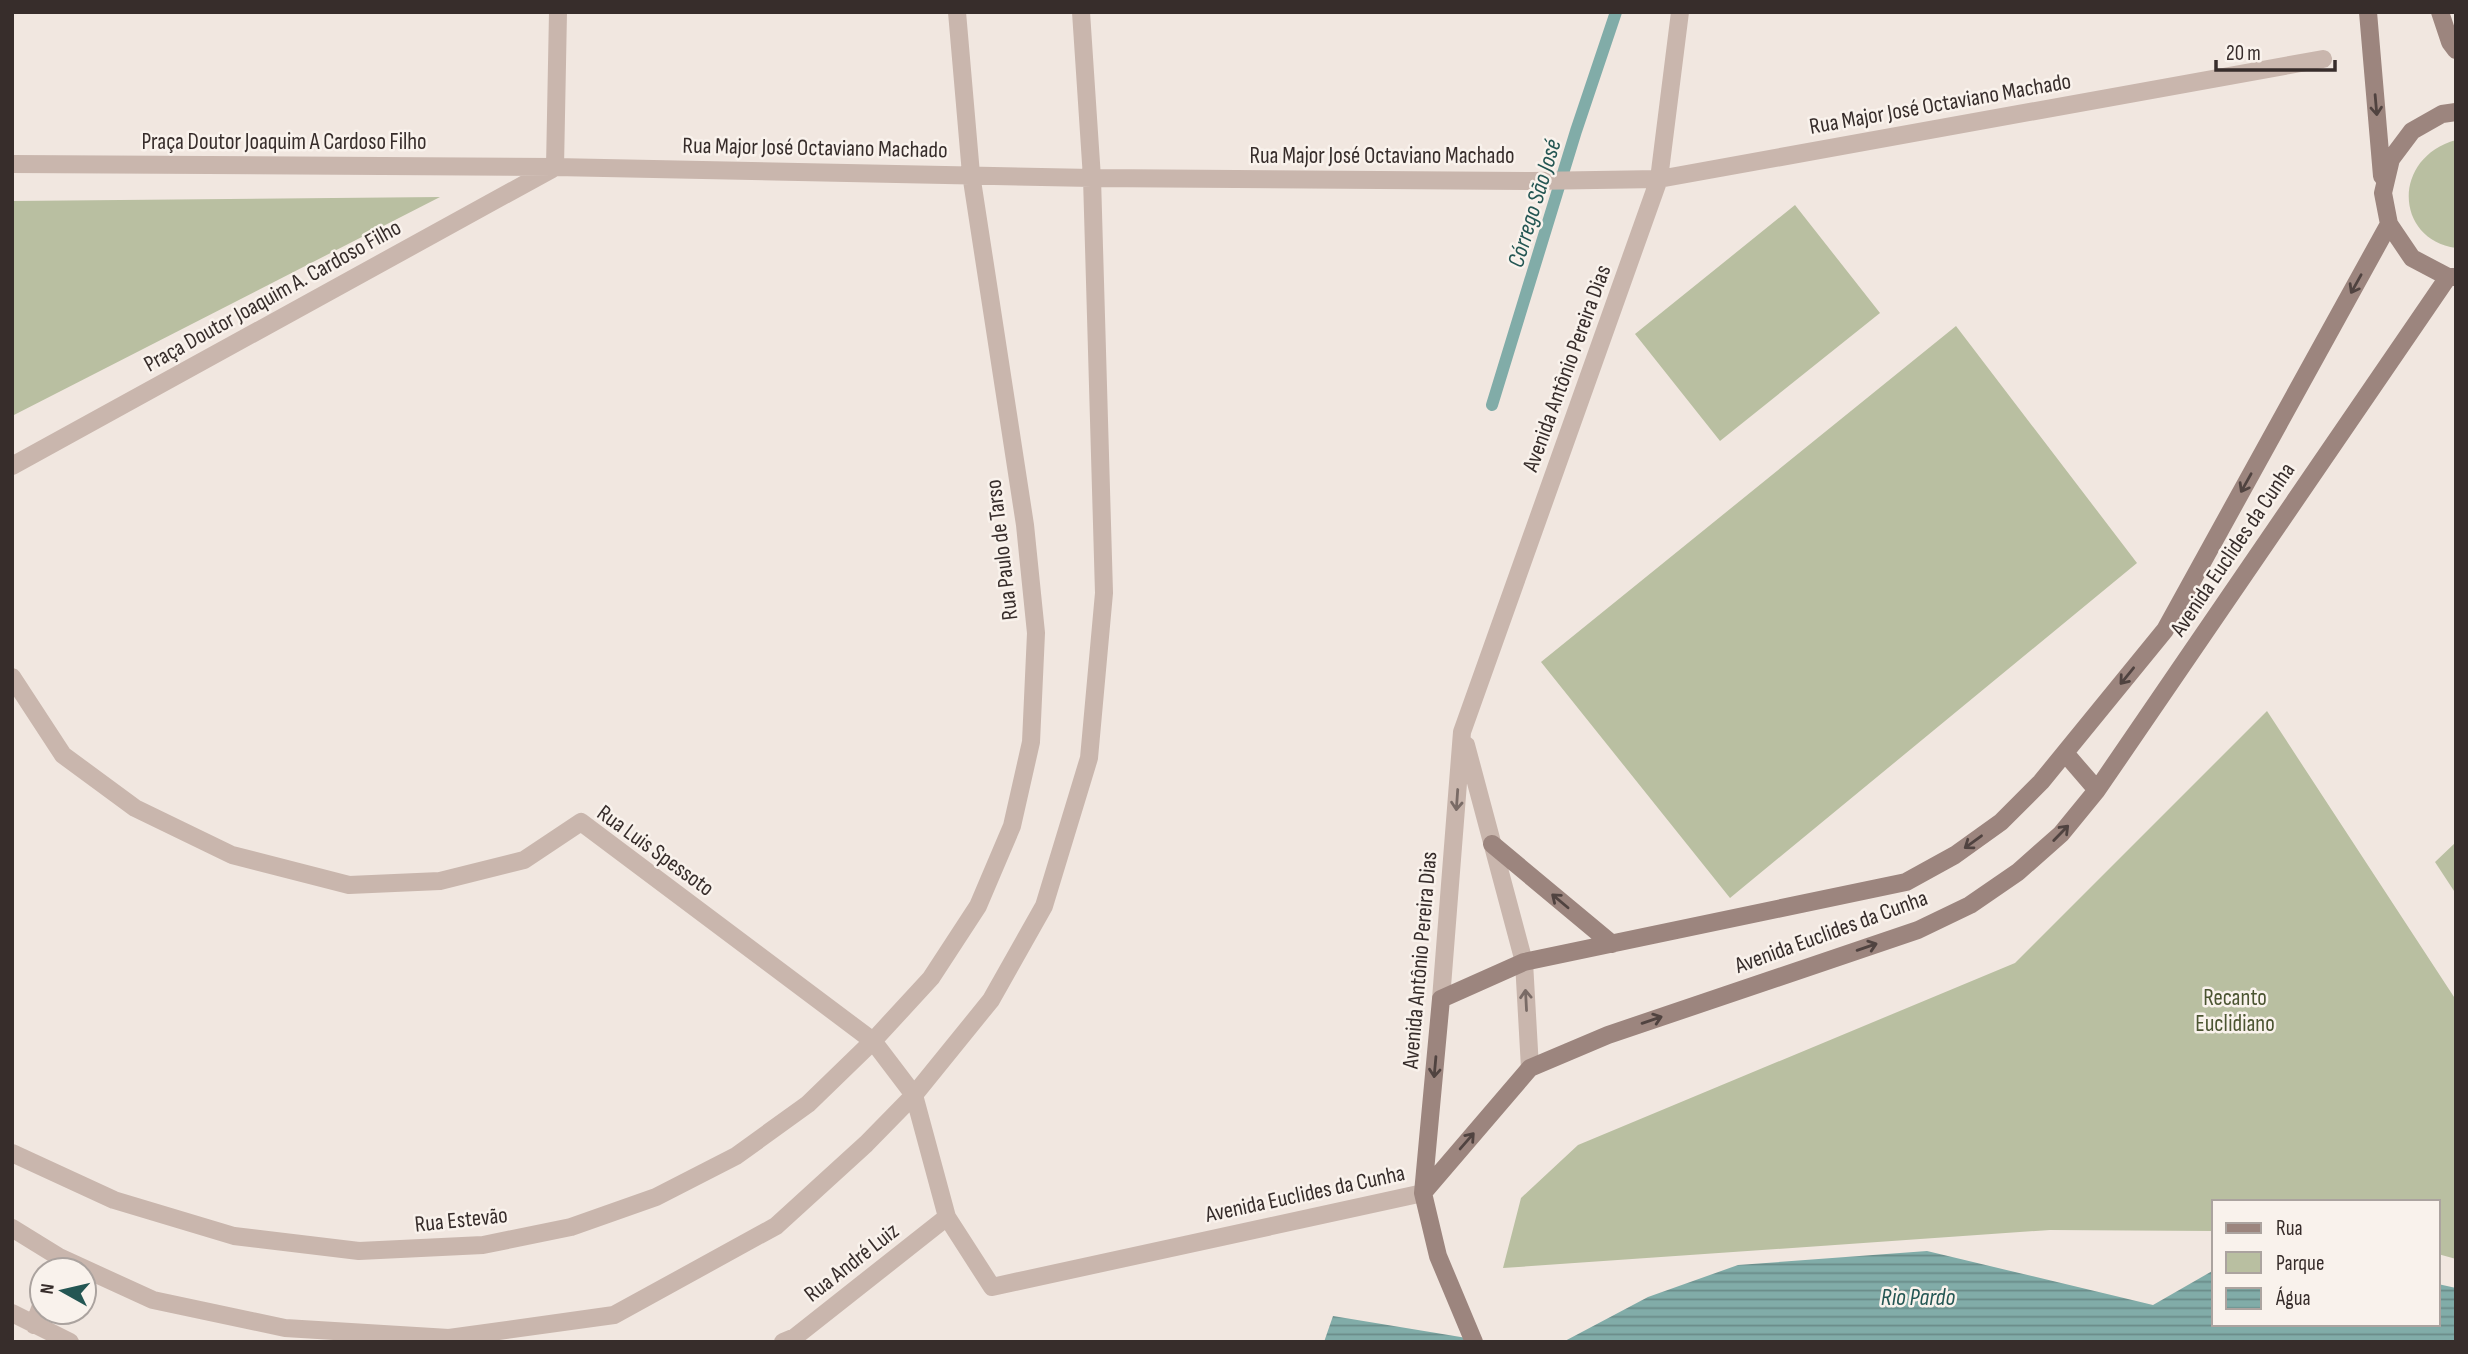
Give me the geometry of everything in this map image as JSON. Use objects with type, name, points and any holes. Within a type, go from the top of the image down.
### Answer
[{"type":"main road","points":[[2368,12],[2383,193],[2389,224],[2412,258],[2452,277]]},
{"type":"main road","points":[[2440,12],[2449,42],[2456,50]]},
{"type":"main road","points":[[2383,193],[2391,159],[2412,131],[2442,114],[2456,112]]},
{"type":"main road","name":"Avenida Euclides da Cunha","points":[[1441,999],[1524,962],[1906,882],[1955,855],[2001,822],[2041,782],[2165,630],[2389,224]]},
{"type":"main road","name":"Avenida Euclides da Cunha","points":[[1423,1193],[1530,1068],[1608,1035],[1918,930],[1959,910],[2018,872],[2061,834],[2097,790],[2452,277]]},
{"type":"main road","points":[[2065,753],[2097,790]]},
{"type":"main road","points":[[1492,844],[1612,944]]},
{"type":"main road","name":"Avenida Antônio Pereira Dias","points":[[1441,999],[1423,1193],[1438,1256],[1474,1342]]},
{"type":"street","points":[[555,167],[558,12]]},
{"type":"street","name":"Rua Paulo de Tarso","points":[[873,1041],[931,978],[978,906],[1012,826],[1031,742],[1036,634],[1025,525],[971,174],[957,12]]},
{"type":"street","points":[[98,1279],[153,1300],[285,1328],[449,1338],[614,1314],[776,1226],[866,1144],[914,1095],[991,1000],[1044,906],[1089,758],[1104,593],[1092,178],[1081,12]]},
{"type":"street","name":"Avenida Antônio Pereira Dias","points":[[1441,999],[1462,732],[1659,179],[1680,12]]},
{"type":"street","name":"Rua Major José Octaviano Machado","points":[[555,167],[1092,178],[1532,181],[1659,179],[2323,59]]},
{"type":"street","name":"Praça Doutor Joaquim A Cardoso Filho","points":[[12,164],[555,167]]},
{"type":"street","name":"Praça Doutor Joaquim A. Cardoso Filho","points":[[12,466],[555,167]]},
{"type":"street","name":"Rua Luis Spessoto","points":[[12,677],[63,755],[135,808],[245,859],[349,885],[440,881],[524,860],[580,822],[873,1041],[914,1095],[947,1217],[992,1287]]},
{"type":"street","points":[[1462,732],[1524,962],[1530,1068]]},
{"type":"street","name":"Rua Estevão","points":[[12,1153],[114,1200],[234,1236],[359,1251],[483,1245],[571,1227],[620,1210],[656,1197],[736,1156],[808,1104],[873,1041]]},
{"type":"street","name":"Avenida Euclides da Cunha","points":[[992,1287],[1423,1193]]},
{"type":"street","name":"Rua André Luiz","points":[[783,1342],[795,1338],[947,1217]]},
{"type":"street","points":[[12,1228],[47,1256]]},
{"type":"street","points":[[12,1313],[28,1322]]},
{"type":"street","points":[[36,1326],[70,1342]]},
{"type":"green space","points":[[2456,140],[2456,248],[2436,242],[2421,230],[2412,215],[2409,198],[2411,180],[2420,163],[2435,149]]},
{"type":"green space","points":[[440,197],[12,416],[12,201]]},
{"type":"green space","points":[[1795,205],[1880,313],[1720,441],[1635,334]]},
{"type":"green space","points":[[1956,326],[2137,563],[1730,898],[1541,662]]},
{"type":"green space","name":"Recanto Euclidiano","points":[[2267,711],[2456,1000],[2456,1259],[2440,1255],[2440,1200],[2212,1200],[2212,1231],[2050,1230],[1503,1268],[1521,1198],[1578,1145],[2015,963]]},
{"type":"green space","points":[[2456,842],[2456,894],[2435,862]]},
{"type":"water","name":"Rio Pardo","points":[[1927,1251],[2153,1305],[2212,1271],[2212,1326],[2440,1326],[2440,1284],[2456,1288],[2456,1342],[1563,1342],[1648,1297],[1738,1265]]},
{"type":"water","points":[[1333,1316],[1491,1342],[1324,1342]]},
{"type":"waterway","name":"Córrego São José","points":[[1492,405],[1576,131],[1616,12]]}]
